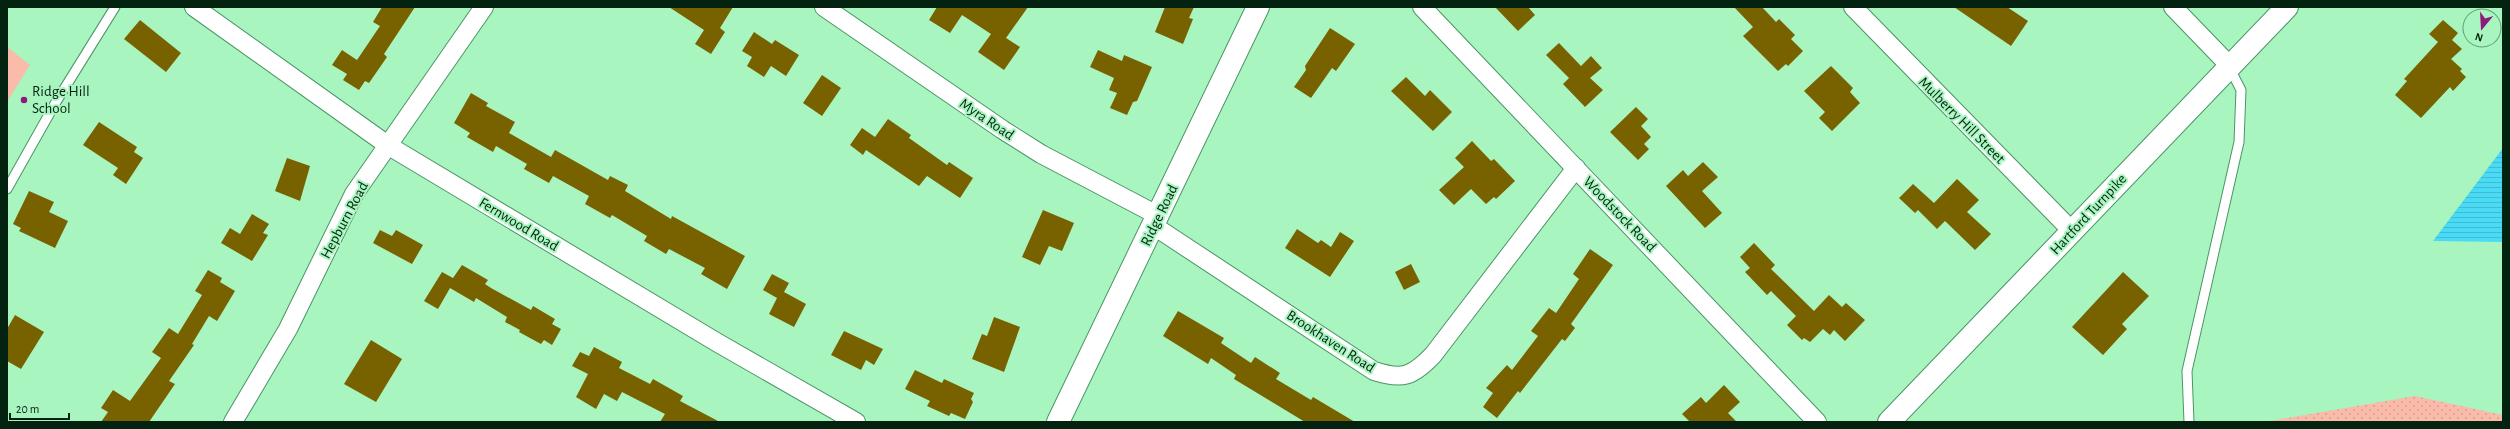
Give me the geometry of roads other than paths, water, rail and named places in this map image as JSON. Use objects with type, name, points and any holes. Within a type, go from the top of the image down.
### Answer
[{"type":"main road","name":"Ridge Road","points":[[1058,422],[1157,221],[1258,7]]},
{"type":"main road","name":"Hartford Turnpike","points":[[1890,422],[2229,65],[2287,7]]},
{"type":"street","name":"Fernwood Road","points":[[194,7],[388,146],[718,343],[856,422]]},
{"type":"street","name":"Hepburn Road","points":[[232,422],[288,330],[354,194],[484,7]]},
{"type":"street","name":"Myra Road","points":[[824,7],[1003,130],[1041,154],[1157,221]]},
{"type":"street","name":"Woodstock Road","points":[[1422,7],[1817,422]]},
{"type":"street","name":"Mulberry Hill Street","points":[[1853,7],[2072,231]]},
{"type":"street","points":[[2173,7],[2229,65]]},
{"type":"street","name":"Brookhaven Road","points":[[1157,221],[1374,371],[1391,376],[1407,376],[1421,367],[1432,355],[1576,168]]},
{"type":"lane","points":[[7,189],[56,102],[115,7]]},
{"type":"lane","points":[[2189,422],[2187,371],[2239,142],[2242,90],[2229,65]]},
{"type":"water","points":[[2503,148],[2503,242],[2433,241]]},
{"type":"place","name":"Ridge Hill School","points":[[24,100]]}]
